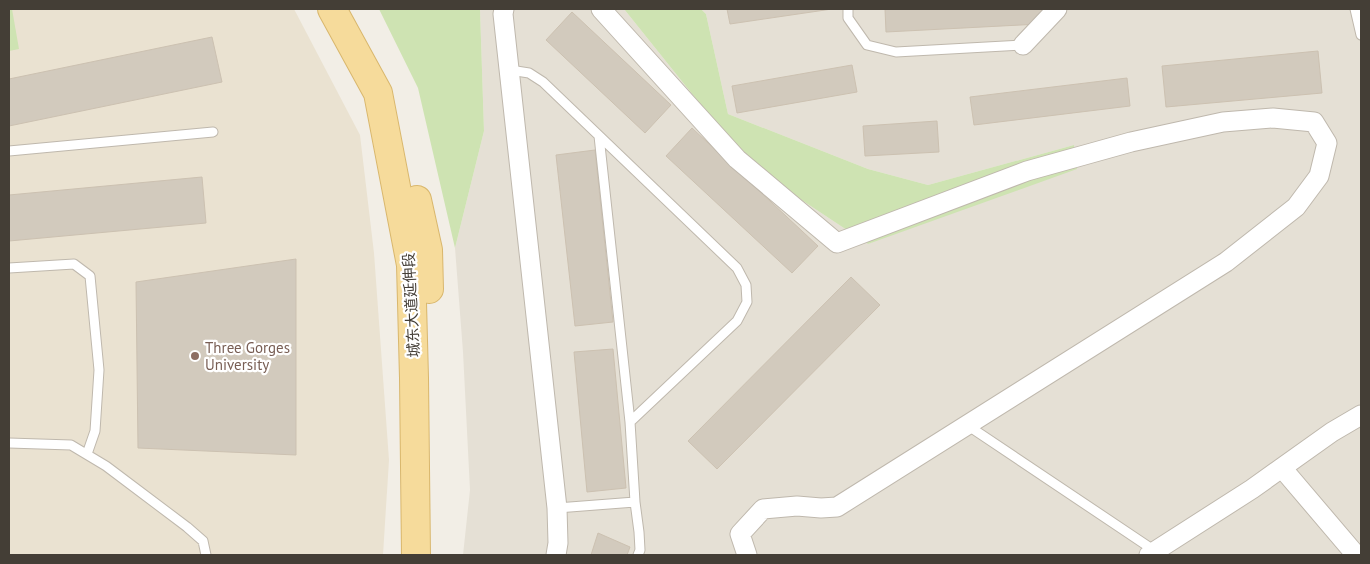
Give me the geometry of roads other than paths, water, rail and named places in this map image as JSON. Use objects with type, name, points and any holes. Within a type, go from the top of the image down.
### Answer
[{"type":"main road","name":"城东大道延伸段","points":[[332,9],[378,93],[411,265],[416,555]]},
{"type":"main road","name":"城东大道延伸段","points":[[350,9],[394,93],[428,250],[432,555]]},
{"type":"street","points":[[504,9],[503,14],[557,508],[558,542],[556,555]]},
{"type":"street","points":[[601,9],[737,159],[837,243],[1027,171],[1131,142],[1223,122],[1273,118],[1314,122],[1327,143],[1319,176],[1296,207],[1226,262],[837,507],[797,506],[763,509],[740,534],[747,555]]},
{"type":"street","points":[[1023,45],[1057,9]]},
{"type":"street","points":[[1154,554],[1252,489],[1332,432],[1361,415]]},
{"type":"street","points":[[1282,468],[1356,555]]},
{"type":"lane","points":[[848,9],[848,18],[867,45],[896,52],[1023,45]]},
{"type":"lane","points":[[1355,9],[1361,34]]},
{"type":"lane","points":[[510,70],[529,73],[543,82],[737,268],[746,285],[747,302],[737,321],[630,422]]},
{"type":"lane","points":[[9,152],[213,132]]},
{"type":"lane","points":[[599,136],[630,422],[640,550],[638,555]]},
{"type":"lane","points":[[9,268],[74,264],[90,276],[99,370],[95,431],[86,454]]},
{"type":"lane","points":[[967,425],[1154,554]]},
{"type":"lane","points":[[9,443],[71,445],[106,466],[203,541],[206,555]]},
{"type":"lane","points":[[557,508],[635,502]]},
{"type":"place","name":"Three Gorges University","points":[[195,356]]}]
